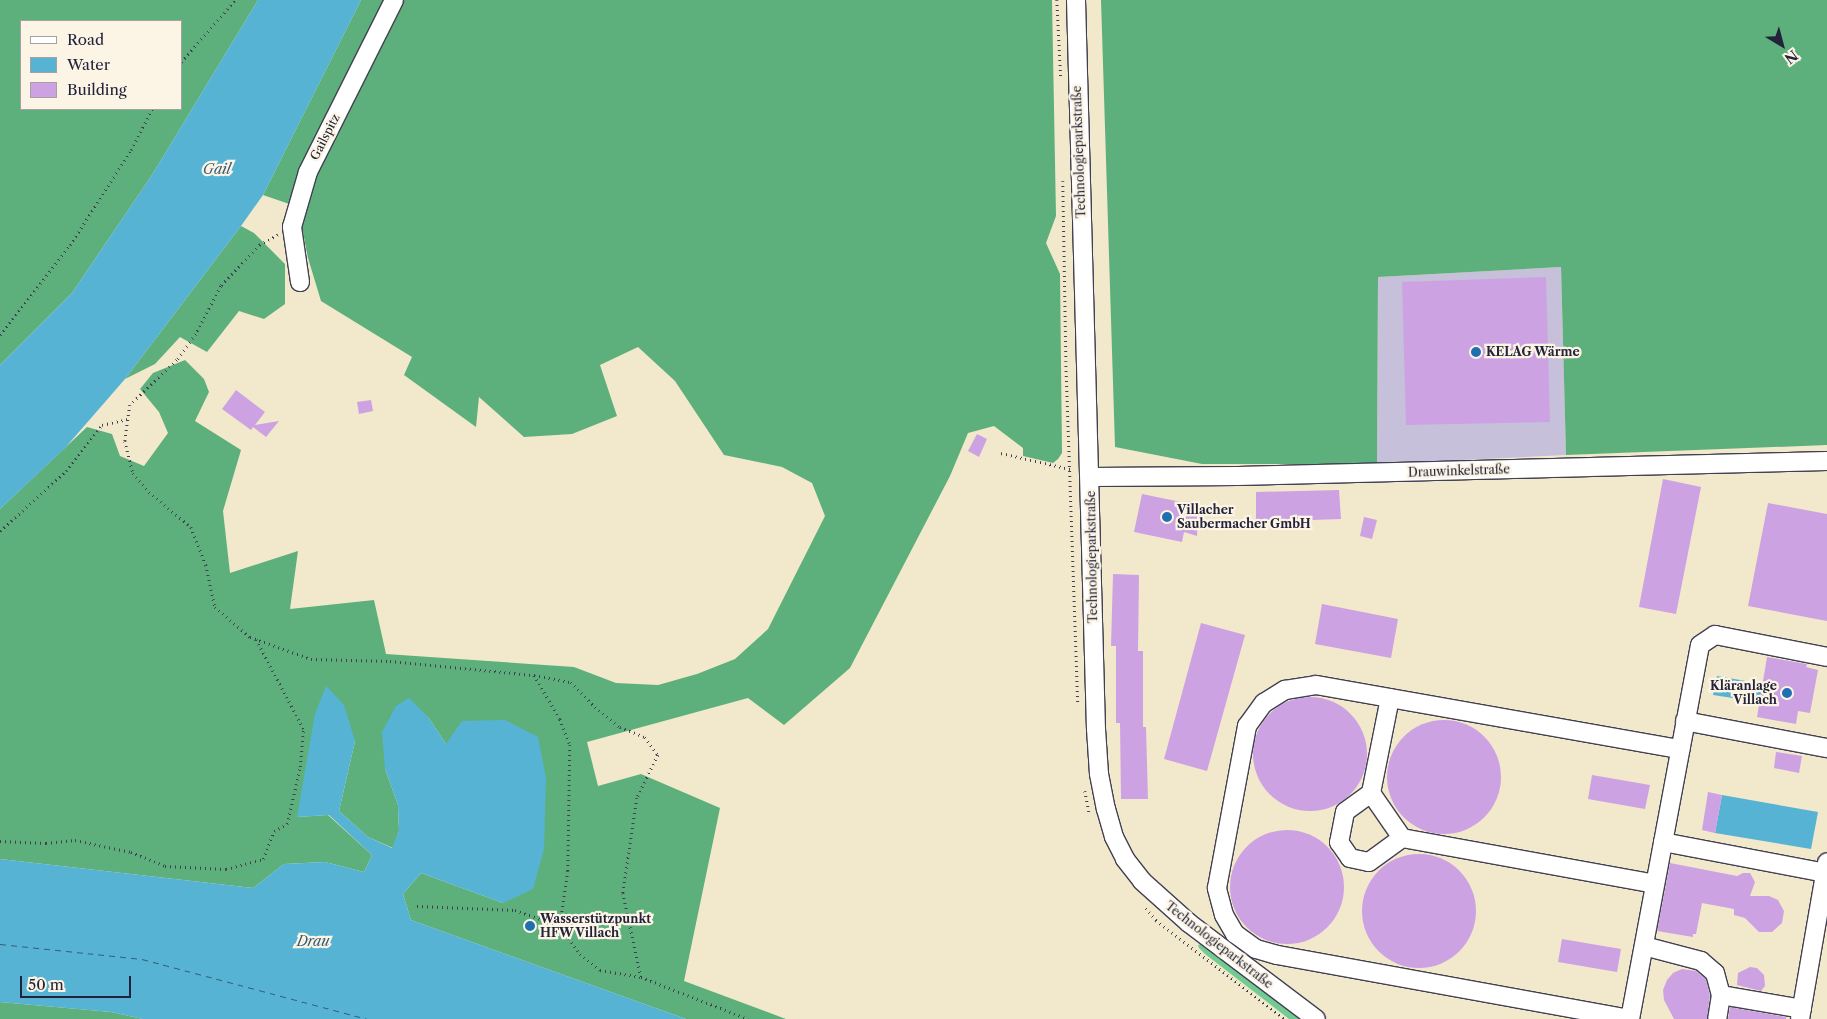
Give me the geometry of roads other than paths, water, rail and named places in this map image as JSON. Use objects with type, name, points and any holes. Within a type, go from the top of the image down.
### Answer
[{"type":"street","name":"Gailspitz","points":[[300,282],[292,228],[308,172],[394,0]]},
{"type":"street","name":"Technologieparkstraße","points":[[1076,0],[1096,729],[1099,774],[1106,810],[1114,837],[1125,859],[1142,881],[1161,899],[1316,1019]]},
{"type":"street","name":"Drauwinkelstraße","points":[[1090,477],[1238,476],[1827,461]]},
{"type":"street","points":[[1680,749],[1316,684],[1285,690],[1264,703],[1247,726],[1217,888],[1224,915],[1235,934],[1256,949],[1277,955],[1630,1019],[1700,645],[1715,635],[1827,657]]},
{"type":"street","points":[[1390,698],[1371,793],[1345,812],[1339,842],[1350,858],[1369,862],[1402,838]]},
{"type":"street","points":[[1685,721],[1827,748]]},
{"type":"street","points":[[1371,793],[1402,838],[1655,884]]},
{"type":"street","points":[[1663,842],[1826,867],[1801,1014],[1721,994]]},
{"type":"street","points":[[1644,946],[1701,961],[1715,972],[1721,994],[1717,1019]]},
{"type":"water","name":"Gail","points":[[258,0],[361,0],[263,195],[125,379],[65,448],[0,509],[0,365],[72,293],[152,175]]},
{"type":"water","points":[[1717,676],[1763,684],[1759,702],[1713,695]]},
{"type":"water","name":"Drau","points":[[326,686],[344,705],[355,741],[339,811],[368,837],[392,848],[399,831],[398,805],[385,769],[382,732],[396,706],[409,698],[428,717],[446,744],[462,721],[505,720],[538,737],[546,778],[544,849],[533,889],[503,903],[421,873],[403,894],[411,920],[686,1019],[143,1019],[111,1012],[0,1002],[0,859],[253,888],[284,864],[325,862],[364,872],[372,855],[329,815],[297,817],[315,714]]},
{"type":"water","points":[[1722,795],[1818,812],[1811,849],[1715,833]]},
{"type":"place","name":"KELAG Wärme","points":[[1476,352]]},
{"type":"place","name":"Villacher Saubermacher GmbH","points":[[1167,517]]},
{"type":"place","name":"Kläranlage Villach","points":[[1787,693]]},
{"type":"place","name":"Wasserstützpunkt HFW Villach","points":[[530,926]]}]
